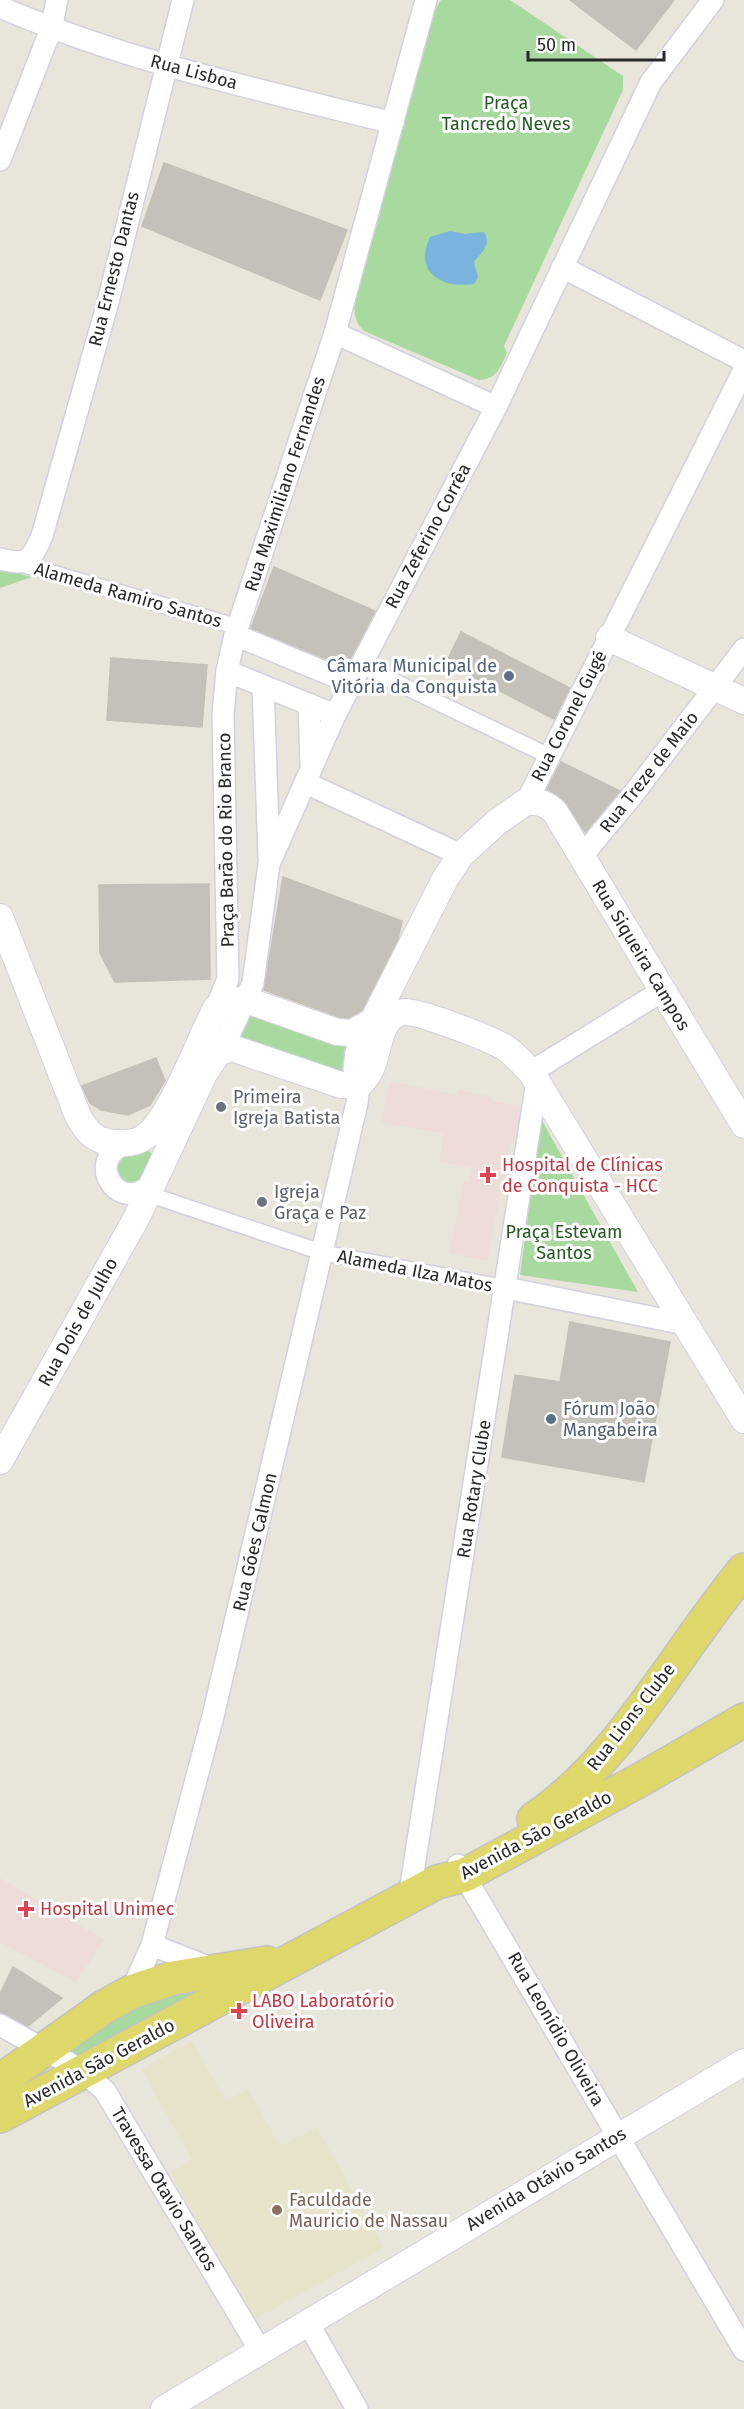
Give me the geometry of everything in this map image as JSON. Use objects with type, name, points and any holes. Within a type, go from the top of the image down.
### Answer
[{"type":"main road","name":"Rua Lions Clube","points":[[453,1874],[536,1818],[580,1783],[617,1741],[718,1601],[744,1570]]},
{"type":"main road","name":"Avenida São Geraldo","points":[[0,2116],[83,2071],[223,1982],[292,1959],[453,1874],[640,1780],[744,1720]]},
{"type":"main road","points":[[617,1741],[639,1745],[645,1752],[645,1764],[640,1780]]},
{"type":"main road","name":"Avenida São Geraldo","points":[[0,2081],[104,2007],[131,1992],[173,1978],[223,1982]]},
{"type":"street","points":[[0,160],[51,29],[57,0]]},
{"type":"street","name":"Rua Ernesto Dantas","points":[[9,561],[32,556],[42,536],[108,302],[183,0]]},
{"type":"street","points":[[426,0],[335,333],[496,407],[651,82],[713,0]]},
{"type":"street","name":"Rua Lisboa","points":[[0,7],[51,29],[166,66],[393,123]]},
{"type":"street","points":[[562,267],[744,361]]},
{"type":"street","name":"Rua Maximiliano Fernandes","points":[[236,631],[335,333]]},
{"type":"street","name":"Rua Coronel Gugé","points":[[365,1026],[395,978],[445,879],[461,855],[497,822],[526,801],[744,370]]},
{"type":"street","name":"Rua Zeferino Corrêa","points":[[355,674],[496,407]]},
{"type":"street","name":"Alameda Ramiro Santos","points":[[9,561],[236,631]]},
{"type":"street","points":[[236,631],[355,674],[549,756]]},
{"type":"street","name":"Praça Barão do Rio Branco","points":[[216,1008],[228,979],[223,714],[227,671],[236,631]]},
{"type":"street","points":[[609,638],[744,701]]},
{"type":"street","name":"Rua Treze de Maio","points":[[581,857],[716,688],[744,649]]},
{"type":"street","points":[[227,671],[335,715]]},
{"type":"street","name":"Praça Barão do Rio Branco","points":[[269,864],[355,674]]},
{"type":"street","name":"Praça Barão do Rio Branco","points":[[224,1052],[228,1037],[253,982],[269,864],[264,686]]},
{"type":"street","name":"Praça Barão do Rio Branco","points":[[308,776],[309,704]]},
{"type":"street","points":[[308,776],[461,855]]},
{"type":"street","name":"Rua Siqueira Campos","points":[[526,801],[548,805],[555,812],[744,1125]]},
{"type":"street","points":[[0,917],[78,1116],[87,1132],[98,1140],[123,1143],[144,1146],[154,1155],[153,1184],[147,1190],[135,1194],[119,1191],[111,1183],[106,1172],[108,1159],[123,1143],[148,1135],[165,1116],[216,1008],[227,1001],[246,1000],[337,1032],[352,1033],[365,1026]]},
{"type":"street","points":[[395,978],[395,997],[400,1005],[417,1014],[496,1043],[507,1049],[534,1076],[744,1420]]},
{"type":"street","points":[[534,1076],[662,991]]},
{"type":"street","points":[[224,1052],[341,1085],[359,1085],[370,1071],[387,1022],[396,1014],[403,1012],[417,1014]]},
{"type":"street","name":"Rua Góes Calmon","points":[[131,1992],[152,1946],[213,1716],[324,1253],[357,1103],[359,1085],[354,1069],[356,1052],[365,1026]]},
{"type":"street","name":"Rua Dois de Julho","points":[[0,1461],[153,1184],[190,1100],[224,1052]]},
{"type":"street","name":"Rua Rotary Clube","points":[[409,1898],[506,1288],[534,1076]]},
{"type":"street","name":"Alameda Ilza Matos","points":[[153,1184],[324,1253],[506,1288]]},
{"type":"street","points":[[506,1288],[685,1324]]},
{"type":"street","name":"Rua Leonídio Oliveira","points":[[453,1874],[618,2136],[744,2350]]},
{"type":"street","points":[[152,1946],[223,1982]]},
{"type":"street","name":"Travessa Otavio Santos","points":[[0,2025],[83,2071],[105,2091],[260,2350]]},
{"type":"street","name":"Avenida Otávio Santos","points":[[164,2409],[744,2062]]},
{"type":"street","points":[[308,2323],[357,2409]]},
{"type":"shaded area","name":"Hospital de Clínicas de Conquista - HCC","points":[[390,1081],[457,1095],[458,1090],[492,1097],[492,1101],[522,1107],[514,1144],[511,1143],[487,1261],[449,1253],[464,1181],[469,1182],[472,1168],[439,1162],[444,1134],[381,1122]]},
{"type":"shaded area","name":"Hospital Unimec","points":[[0,1878],[104,1940],[76,1982],[0,1942]]},
{"type":"shaded area","name":"Faculdade Mauricio de Nassau","points":[[192,2041],[226,2101],[248,2089],[280,2146],[317,2127],[384,2248],[253,2320],[170,2173],[192,2160],[141,2069]]},
{"type":"green space","name":"Praça Tancredo Neves","points":[[441,0],[510,0],[623,76],[623,90],[504,346],[507,353],[494,375],[479,380],[364,331],[356,320],[355,313],[355,300],[435,10]]},
{"type":"green space","points":[[0,569],[32,577],[0,588]]},
{"type":"green space","points":[[250,1005],[351,1034],[356,1083],[237,1047],[233,1034]]},
{"type":"green space","name":"Praça Estevam Santos","points":[[541,1119],[638,1292],[520,1275]]},
{"type":"green space","points":[[144,1146],[154,1156],[141,1193],[106,1172],[106,1166]]},
{"type":"green space","points":[[226,1978],[83,2071],[45,2051],[104,2007]]},
{"type":"water","points":[[450,231],[464,234],[484,232],[487,241],[483,251],[474,262],[478,277],[474,284],[451,284],[434,276],[428,269],[425,260],[430,237]]},
{"type":"building","points":[[570,0],[674,0],[636,50]]},
{"type":"building","points":[[164,163],[347,230],[320,300],[142,226]]},
{"type":"building","points":[[274,567],[375,611],[346,667],[251,628]]},
{"type":"building","name":"Câmara Municipal de Vitória da Conquista","points":[[461,632],[570,688],[554,719],[446,663]]},
{"type":"building","points":[[111,658],[207,665],[202,727],[107,720]]},
{"type":"building","points":[[561,762],[620,791],[585,832],[565,801],[547,789]]},
{"type":"building","points":[[283,877],[402,921],[398,939],[362,1010],[348,1018],[264,990]]},
{"type":"building","points":[[209,884],[210,979],[115,982],[100,953],[99,885]]},
{"type":"building","points":[[156,1058],[165,1081],[150,1105],[128,1115],[101,1110],[90,1103],[82,1086]]},
{"type":"building","points":[[570,1322],[670,1342],[644,1482],[502,1457],[515,1375],[560,1382]]},
{"type":"building","points":[[13,1967],[62,1998],[28,2026],[0,2012],[0,1994]]},
{"type":"place","name":"Câmara Municipal de Vitória da Conquista","points":[[509,676]]},
{"type":"place","name":"Primeira Igreja Batista","points":[[221,1107]]},
{"type":"place","name":"Hospital de Clínicas de Conquista - HCC","points":[[488,1175]]},
{"type":"place","name":"Igreja Graça e Paz","points":[[262,1202]]},
{"type":"place","name":"Fórum João Mangabeira","points":[[551,1419]]},
{"type":"place","name":"Hospital Unimec","points":[[26,1909]]},
{"type":"place","name":"LABO Laboratório Oliveira","points":[[239,2011]]},
{"type":"place","name":"Faculdade Mauricio de Nassau","points":[[277,2210]]}]
